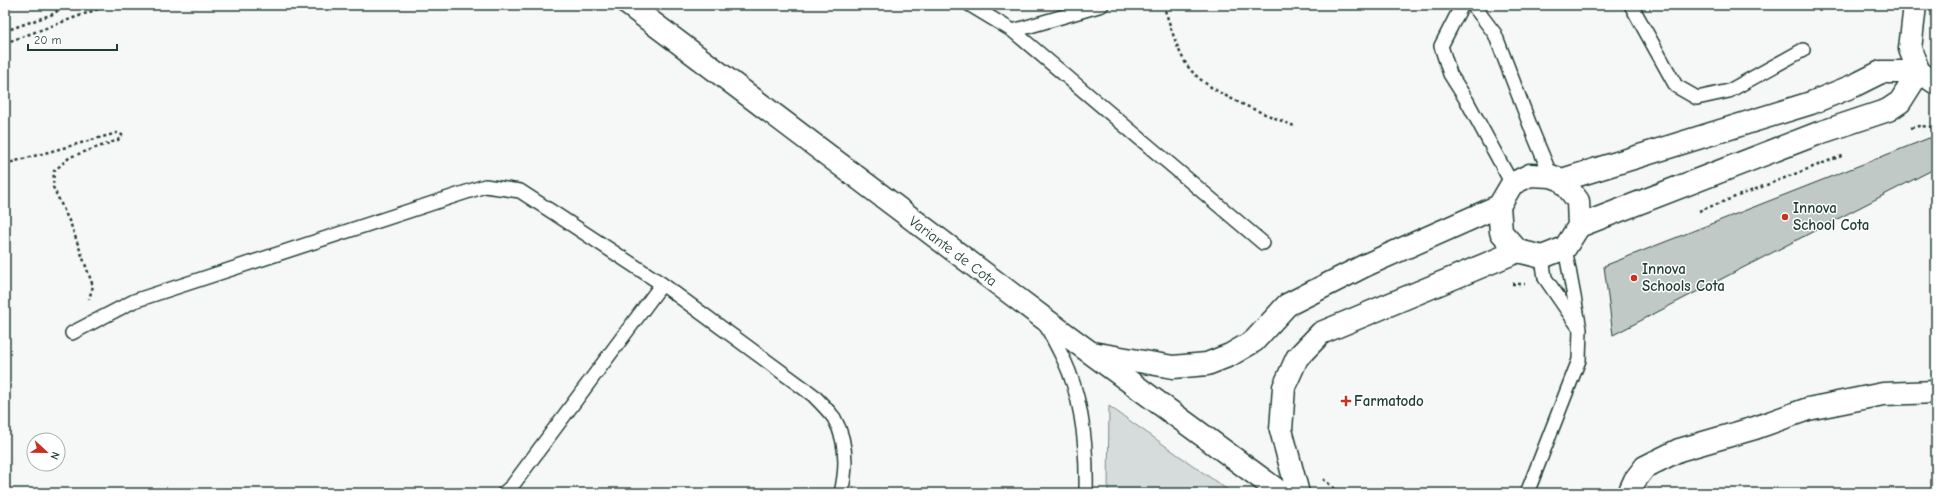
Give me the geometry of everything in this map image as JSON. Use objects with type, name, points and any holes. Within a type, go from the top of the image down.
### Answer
[{"type":"street","name":"Variante de Cota","points":[[629,5],[1042,317],[1281,493]]},
{"type":"street","points":[[1915,5],[1910,49],[1927,78]]},
{"type":"street","points":[[1557,178],[1578,201],[1579,226],[1565,248],[1542,257],[1518,251],[1501,232],[1499,206],[1512,184],[1530,175],[1557,178],[1811,103],[1855,85],[1881,72],[1927,78]]},
{"type":"street","points":[[1579,226],[1819,133],[1888,110],[1900,102],[1927,78]]},
{"type":"street","points":[[1092,353],[1173,367],[1206,364],[1230,355],[1254,341],[1287,305],[1366,265],[1499,206]]},
{"type":"street","points":[[1298,493],[1281,430],[1284,387],[1298,358],[1321,334],[1518,251]]},
{"type":"street","points":[[1629,493],[1635,480],[1645,467],[1679,450],[1756,428],[1808,409],[1883,394],[1936,392]]},
{"type":"lane","points":[[970,5],[1013,31],[1263,243]]},
{"type":"lane","points":[[1013,31],[1102,5]]},
{"type":"lane","points":[[1462,5],[1440,46],[1450,74],[1467,101],[1512,184]]},
{"type":"lane","points":[[1474,5],[1495,34],[1532,133],[1557,178]]},
{"type":"lane","points":[[1631,5],[1676,86],[1697,98],[1729,91],[1803,50]]},
{"type":"lane","points":[[72,333],[134,301],[485,186],[520,190],[662,284],[814,395],[834,419],[845,448],[846,474],[841,493]]},
{"type":"lane","points":[[1527,493],[1579,360],[1580,329],[1565,248]]},
{"type":"lane","points":[[1542,257],[1545,278],[1580,329]]},
{"type":"lane","points":[[504,493],[512,486],[662,284]]},
{"type":"lane","points":[[1042,317],[1065,361],[1080,408],[1087,457],[1086,493]]},
{"type":"path","points":[[5,31],[53,14],[66,5]]},
{"type":"path","points":[[5,43],[110,5]]},
{"type":"path","points":[[1163,5],[1185,62],[1199,79],[1217,92],[1294,126]]},
{"type":"path","points":[[5,164],[116,132],[122,135],[118,140],[70,157],[54,171],[53,188],[70,225],[93,286],[83,315],[72,333]]},
{"type":"shaded area","points":[[1109,406],[1232,493],[1108,493]]},
{"type":"building","name":"Innova School Cota","points":[[1929,138],[1936,140],[1936,168],[1613,335],[1604,266]]},
{"type":"place","name":"Innova School Cota","points":[[1785,217]]},
{"type":"place","name":"Innova Schools Cota","points":[[1634,278]]},
{"type":"place","name":"Farmatodo","points":[[1346,401]]}]
